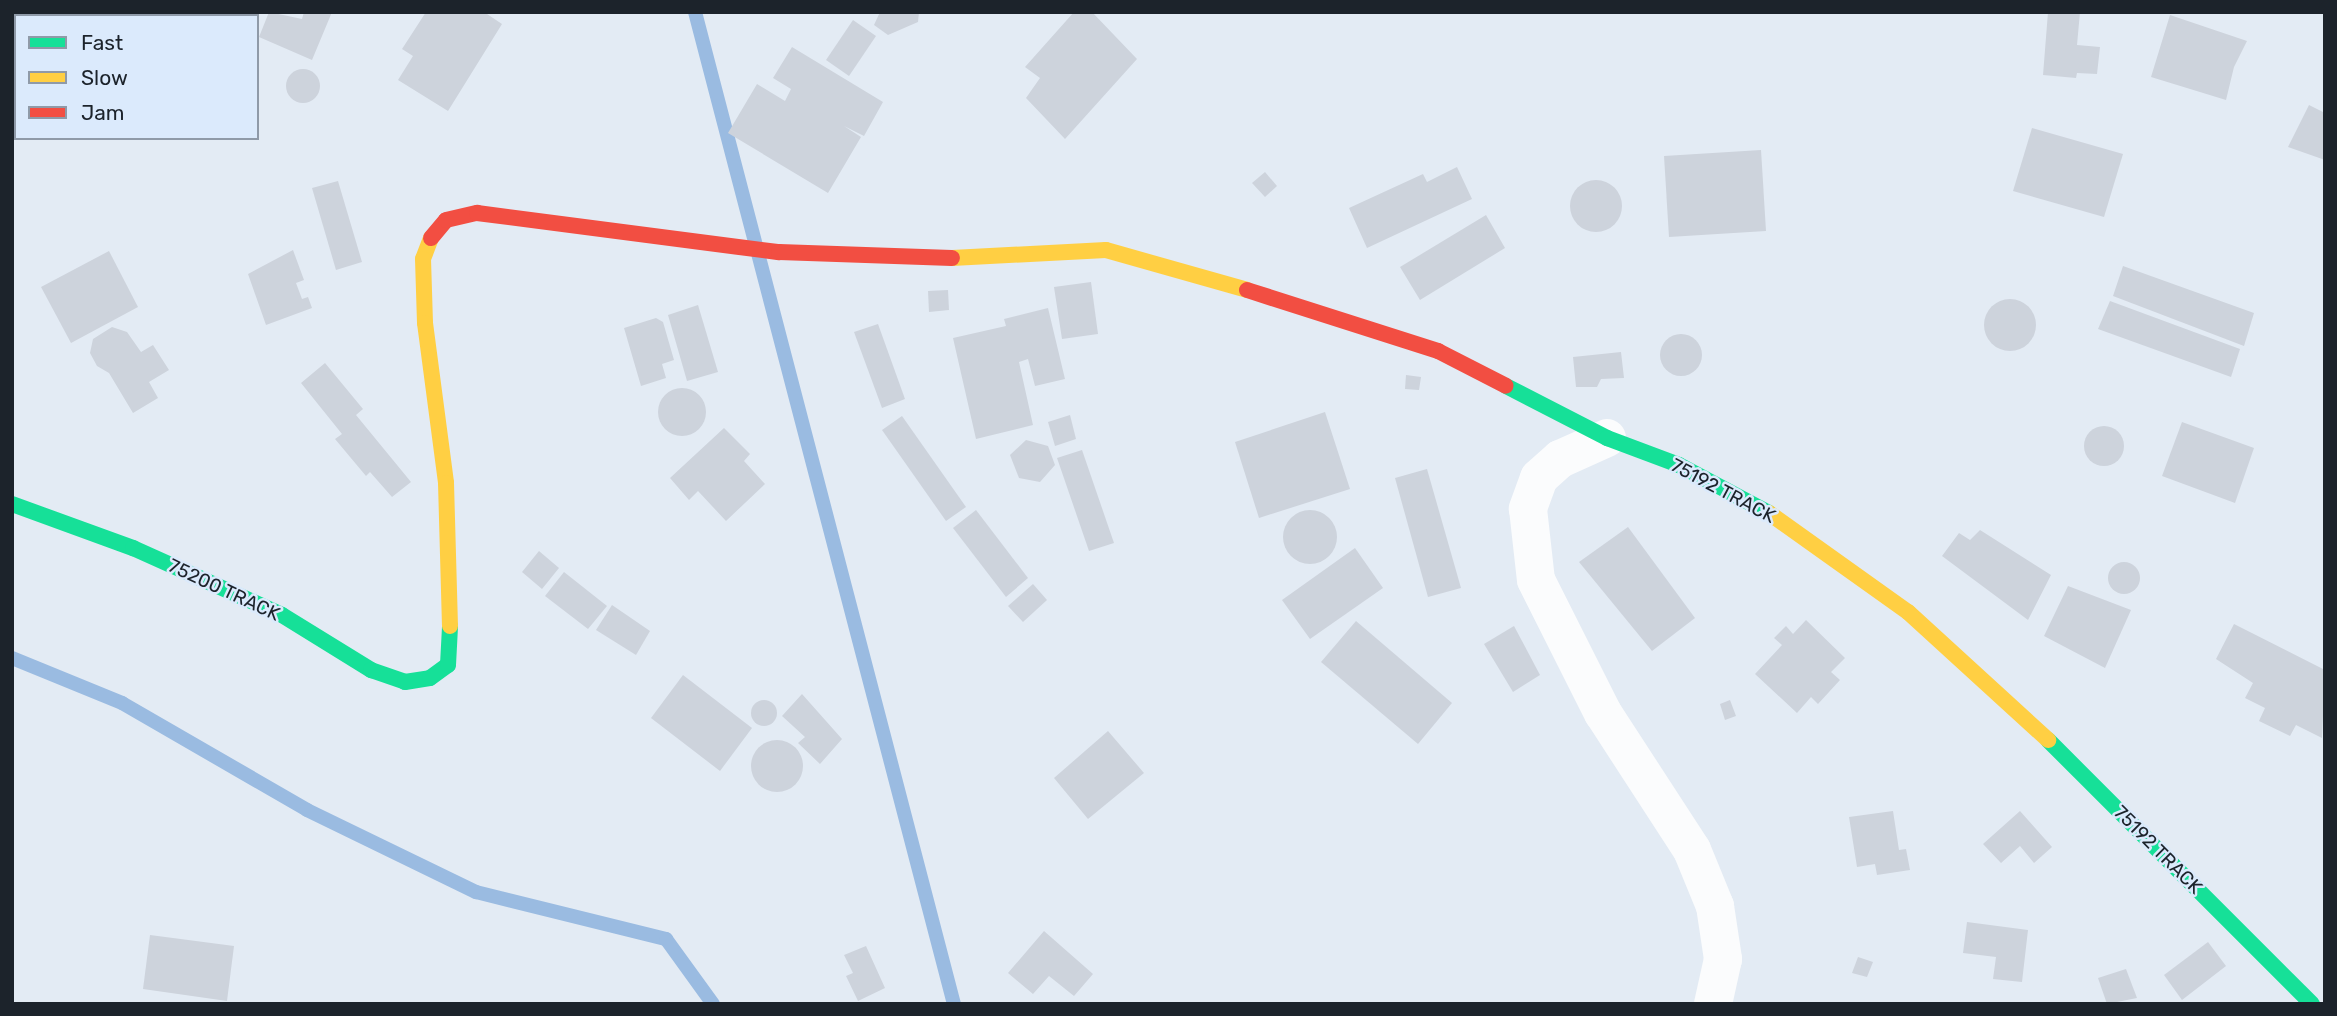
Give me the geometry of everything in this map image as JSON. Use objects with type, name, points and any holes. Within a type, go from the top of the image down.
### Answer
[{"type":"street","name":"75192 TRACK","points":[[430,678],[448,665],[452,597],[446,483],[425,323],[423,259],[435,228],[446,220],[477,213],[779,252],[981,259],[1106,250],[1154,261],[1438,351],[1607,438],[1678,465],[1761,507],[1908,612],[2047,739],[2312,1004]]},
{"type":"street","points":[[1607,438],[1560,459],[1539,478],[1528,509],[1536,580],[1603,713],[1692,850],[1715,906],[1723,958],[1713,1004]]},
{"type":"street","name":"75200 TRACK","points":[[12,505],[133,548],[282,615],[371,670],[405,682],[430,678]]},
{"type":"building","points":[[269,12],[302,19],[304,12],[332,12],[312,60],[259,37]]},
{"type":"building","points":[[426,12],[484,12],[502,24],[448,111],[398,80],[413,56],[402,49]]},
{"type":"building","points":[[880,12],[919,12],[918,22],[888,35],[874,25]]},
{"type":"building","points":[[1074,12],[1092,12],[1137,59],[1065,139],[1026,98],[1040,78],[1025,67]]},
{"type":"building","points":[[2048,12],[2080,12],[2077,45],[2100,47],[2097,74],[2077,73],[2076,78],[2043,75]]},
{"type":"building","points":[[2170,15],[2247,41],[2234,67],[2226,100],[2151,77]]},
{"type":"building","points":[[853,20],[876,36],[849,76],[826,60]]},
{"type":"building","points":[[792,47],[883,102],[864,136],[844,126],[861,137],[828,193],[728,133],[757,84],[785,101],[791,89],[773,78]]},
{"type":"building","points":[[303,69],[315,74],[320,86],[315,98],[303,103],[291,98],[286,86],[291,74]]},
{"type":"building","points":[[2309,105],[2325,113],[2325,160],[2288,147]]},
{"type":"building","points":[[2032,128],[2123,154],[2104,217],[2013,191]]},
{"type":"building","points":[[1761,150],[1766,231],[1669,237],[1664,156]]},
{"type":"building","points":[[1457,167],[1472,199],[1367,248],[1349,208],[1423,174],[1427,182]]},
{"type":"building","points":[[1265,172],[1277,186],[1265,197],[1252,183]]},
{"type":"building","points":[[1596,180],[1606,182],[1614,188],[1620,196],[1620,216],[1614,224],[1606,230],[1596,232],[1586,230],[1578,224],[1572,216],[1570,206],[1572,196],[1578,188],[1586,182]]},
{"type":"building","points":[[338,181],[362,262],[336,270],[312,188]]},
{"type":"building","points":[[1486,215],[1505,248],[1420,300],[1400,267]]},
{"type":"building","points":[[293,250],[304,280],[296,283],[302,299],[308,297],[312,308],[266,325],[248,274]]},
{"type":"building","points":[[109,251],[138,307],[71,343],[41,287]]},
{"type":"building","points":[[2123,266],[2254,313],[2244,346],[2113,296]]},
{"type":"building","points":[[1091,282],[1098,334],[1062,339],[1054,287]]},
{"type":"building","points":[[948,290],[949,310],[929,312],[928,291]]},
{"type":"building","points":[[2010,299],[2020,301],[2028,307],[2034,315],[2034,335],[2028,343],[2020,349],[2010,351],[2000,349],[1992,343],[1986,335],[1984,325],[1986,315],[1992,307],[2000,301]]},
{"type":"building","points":[[2110,301],[2240,349],[2231,377],[2098,329]]},
{"type":"building","points":[[698,305],[718,372],[687,381],[668,315]]},
{"type":"building","points":[[1048,308],[1065,379],[1035,386],[1028,359],[1019,362],[1033,425],[976,439],[953,338],[1006,326],[1004,319]]},
{"type":"building","points":[[656,318],[663,322],[674,360],[662,364],[666,378],[641,386],[624,328]]},
{"type":"building","points":[[878,324],[905,399],[882,408],[854,332]]},
{"type":"building","points":[[112,327],[127,332],[141,352],[153,345],[169,370],[149,382],[158,398],[133,413],[109,373],[97,366],[90,353],[93,339]]},
{"type":"building","points":[[1681,334],[1696,340],[1702,355],[1696,370],[1681,376],[1666,370],[1660,355],[1666,340]]},
{"type":"building","points":[[1621,352],[1624,378],[1601,379],[1597,387],[1576,387],[1573,357]]},
{"type":"building","points":[[325,363],[363,409],[356,415],[411,482],[392,497],[370,472],[366,476],[335,439],[342,434],[301,383]]},
{"type":"building","points":[[1406,375],[1421,377],[1419,390],[1405,389]]},
{"type":"building","points":[[682,388],[699,395],[706,412],[699,429],[682,436],[665,429],[658,412],[665,395]]},
{"type":"building","points":[[1325,412],[1350,489],[1259,518],[1235,442]]},
{"type":"building","points":[[1070,415],[1076,439],[1055,446],[1048,422]]},
{"type":"building","points":[[902,416],[966,507],[946,521],[882,430]]},
{"type":"building","points":[[2182,422],[2254,448],[2235,503],[2162,476]]},
{"type":"building","points":[[2104,426],[2118,432],[2124,446],[2118,460],[2104,466],[2090,460],[2084,446],[2090,432]]},
{"type":"building","points":[[724,428],[750,454],[744,461],[765,484],[726,521],[698,491],[689,500],[670,478]]},
{"type":"building","points":[[1026,440],[1048,446],[1055,465],[1040,482],[1019,478],[1010,455]]},
{"type":"building","points":[[1082,450],[1114,543],[1089,551],[1057,458]]},
{"type":"building","points":[[1427,469],[1461,588],[1428,597],[1395,478]]},
{"type":"building","points":[[976,510],[1028,578],[1006,597],[953,528]]},
{"type":"building","points":[[1310,510],[1329,518],[1337,537],[1329,556],[1310,564],[1291,556],[1283,537],[1291,518]]},
{"type":"building","points":[[1628,527],[1695,618],[1652,651],[1579,562]]},
{"type":"building","points":[[1980,530],[2051,575],[2028,620],[1942,556],[1959,533],[1970,540]]},
{"type":"building","points":[[1355,548],[1383,588],[1310,639],[1282,600]]},
{"type":"building","points":[[539,551],[559,568],[542,589],[522,572]]},
{"type":"building","points":[[2124,562],[2135,567],[2140,578],[2135,589],[2124,594],[2113,589],[2108,578],[2113,567]]},
{"type":"building","points":[[564,572],[607,606],[588,629],[545,596]]},
{"type":"building","points":[[1033,584],[1047,600],[1023,622],[1008,606]]},
{"type":"building","points":[[2068,586],[2131,610],[2105,668],[2044,636]]},
{"type":"building","points":[[612,605],[650,631],[636,655],[596,630]]},
{"type":"building","points":[[1806,620],[1845,658],[1831,672],[1840,680],[1818,704],[1811,697],[1797,713],[1755,674],[1782,645],[1774,638],[1786,626],[1793,634]]},
{"type":"building","points":[[1356,621],[1452,703],[1418,744],[1321,662]]},
{"type":"building","points":[[2234,624],[2325,670],[2322,738],[2296,725],[2290,736],[2259,721],[2265,708],[2245,698],[2253,683],[2216,659]]},
{"type":"building","points":[[1514,626],[1540,675],[1513,692],[1484,644]]},
{"type":"building","points":[[683,675],[752,728],[720,771],[651,718]]},
{"type":"building","points":[[802,694],[842,739],[820,764],[798,743],[805,737],[782,716]]},
{"type":"building","points":[[764,700],[773,704],[777,713],[773,722],[764,726],[755,722],[751,713],[755,704]]},
{"type":"building","points":[[1730,700],[1736,716],[1725,720],[1720,704]]},
{"type":"building","points":[[1108,731],[1144,773],[1088,819],[1054,778]]},
{"type":"building","points":[[777,740],[787,742],[795,748],[801,756],[801,776],[795,784],[787,790],[777,792],[767,790],[759,784],[753,776],[751,766],[753,756],[759,748],[767,742]]},
{"type":"building","points":[[1893,811],[1899,850],[1906,849],[1910,870],[1877,875],[1875,864],[1857,867],[1849,817]]},
{"type":"building","points":[[2020,811],[2052,847],[2034,863],[2020,846],[2001,863],[1983,844]]},
{"type":"building","points":[[1967,922],[2028,930],[2022,982],[1993,979],[1996,957],[1963,953]]},
{"type":"building","points":[[1044,931],[1093,974],[1074,996],[1049,976],[1033,994],[1008,973]]},
{"type":"building","points":[[150,935],[234,946],[227,1001],[143,989]]},
{"type":"building","points":[[2208,942],[2226,966],[2182,1000],[2164,975]]},
{"type":"building","points":[[866,946],[885,988],[858,1001],[846,976],[853,973],[844,955]]},
{"type":"building","points":[[1858,957],[1873,962],[1867,977],[1852,973]]},
{"type":"building","points":[[2126,969],[2137,998],[2107,1004],[2098,978]]},
{"type":"waterway","points":[[695,12],[954,1004]]},
{"type":"waterway","points":[[12,658],[122,703],[307,810],[476,892],[666,939],[713,1004]]},
{"type":"traffic: fast","points":[[1506,386],[1607,438],[1679,465],[1769,513]]},
{"type":"traffic: fast","points":[[12,504],[133,548],[282,615],[371,670],[405,682],[430,678],[448,665],[450,626]]},
{"type":"traffic: fast","points":[[2048,740],[2312,1004]]},
{"type":"traffic: slow","points":[[431,238],[423,259],[425,323],[446,483],[450,626]]},
{"type":"traffic: slow","points":[[952,258],[1106,250],[1247,290]]},
{"type":"traffic: slow","points":[[1769,513],[1908,612],[2048,740]]},
{"type":"traffic: jam","points":[[431,238],[446,220],[477,213],[779,252],[952,258]]},
{"type":"traffic: jam","points":[[1247,290],[1438,351],[1506,386]]}]
